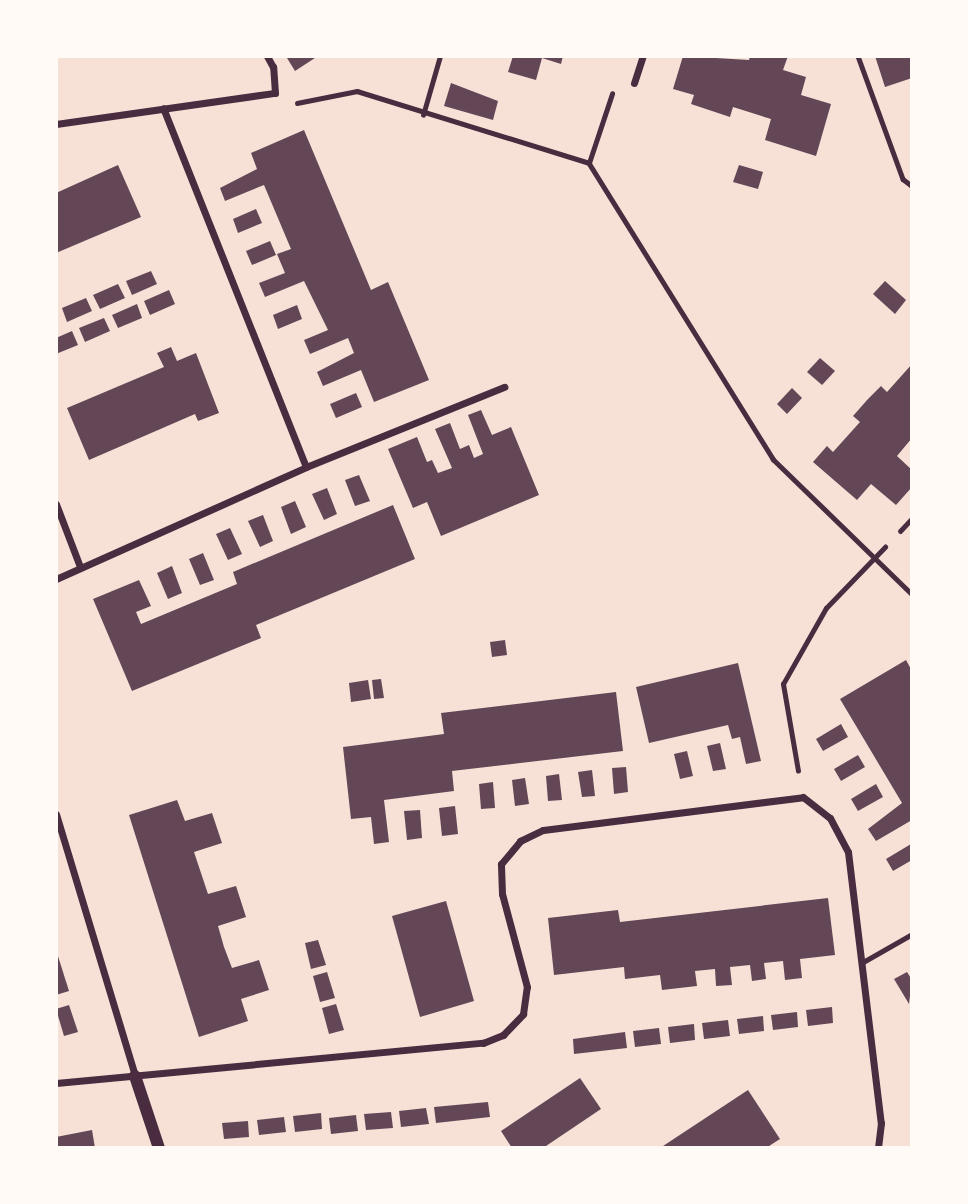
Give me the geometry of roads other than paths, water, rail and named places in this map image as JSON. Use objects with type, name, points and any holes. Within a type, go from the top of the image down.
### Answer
[{"type":"street","points":[[56,124],[275,93],[274,67],[267,56]]},
{"type":"street","points":[[634,83],[643,56]]},
{"type":"street","points":[[163,108],[306,467]]},
{"type":"street","points":[[56,579],[306,467],[504,387]]},
{"type":"street","points":[[56,504],[80,567]]},
{"type":"street","points":[[56,1083],[483,1043],[503,1035],[523,1014],[527,987],[502,894],[501,864],[520,841],[543,830],[803,797],[830,818],[848,852],[881,1123],[878,1148]]},
{"type":"street","points":[[56,814],[159,1148]]},
{"type":"lane","points":[[901,531],[912,519]]},
{"type":"lane","points":[[863,962],[912,934]]}]
